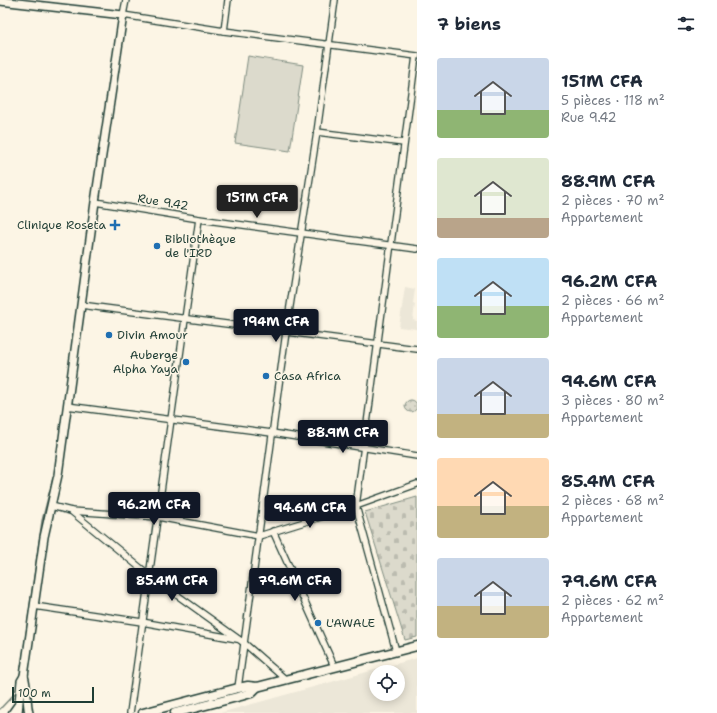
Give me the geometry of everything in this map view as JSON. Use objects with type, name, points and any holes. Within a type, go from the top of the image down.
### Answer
[{"type":"highway","points":[[143,713],[238,688],[248,686],[258,687],[334,666],[417,646]]},
{"type":"highway","points":[[175,713],[251,693],[258,687]]},
{"type":"highway","points":[[12,713],[18,709]]},
{"type":"main road","points":[[0,1],[21,2],[123,15],[95,202],[58,474],[44,537],[24,676],[21,681],[18,709]]},
{"type":"main road","points":[[24,676],[26,682],[27,702],[30,713]]},
{"type":"street","points":[[126,0],[123,15],[224,31],[416,56],[356,506],[396,651]]},
{"type":"street","points":[[224,31],[228,0]]},
{"type":"street","points":[[238,688],[242,642],[259,536],[286,332],[317,132],[335,0]]},
{"type":"street","points":[[317,132],[404,143]]},
{"type":"street","name":"Rue 9.42","points":[[95,202],[301,234],[417,249]]},
{"type":"street","points":[[130,713],[199,219]]},
{"type":"street","points":[[81,305],[417,349]]},
{"type":"street","points":[[67,406],[272,433],[417,456]]},
{"type":"street","points":[[51,506],[71,511],[158,517],[259,536],[356,506],[417,484]]},
{"type":"street","points":[[71,511],[149,575],[242,642],[284,679]]},
{"type":"street","points":[[273,531],[334,666]]},
{"type":"street","points":[[34,606],[142,622],[242,642]]},
{"type":"shaded area","points":[[405,287],[415,289],[413,320],[417,321],[417,329],[399,327]]},
{"type":"shaded area","points":[[417,658],[417,713],[220,713],[369,671],[369,701],[405,701],[405,665],[392,665]]},
{"type":"green space","points":[[248,56],[303,65],[290,151],[235,143]]},
{"type":"green space","points":[[413,400],[416,401],[416,411],[409,412],[406,411],[405,404],[406,401]]},
{"type":"green space","points":[[417,497],[417,637],[405,640],[365,512]]},
{"type":"waterway","points":[[20,677],[42,521],[53,478]]},
{"type":"waterway","points":[[0,709],[17,691]]},
{"type":"place","name":"Clinique Roseta","points":[[115,225]]},
{"type":"place","name":"Bibliothèque de l'IRD","points":[[157,246]]},
{"type":"place","name":"Divin Amour","points":[[109,335]]},
{"type":"place","name":"Auberge Alpha Yaya","points":[[186,362]]},
{"type":"place","name":"Casa Africa","points":[[266,376]]},
{"type":"place","name":"L'AWALE","points":[[318,623]]}]
